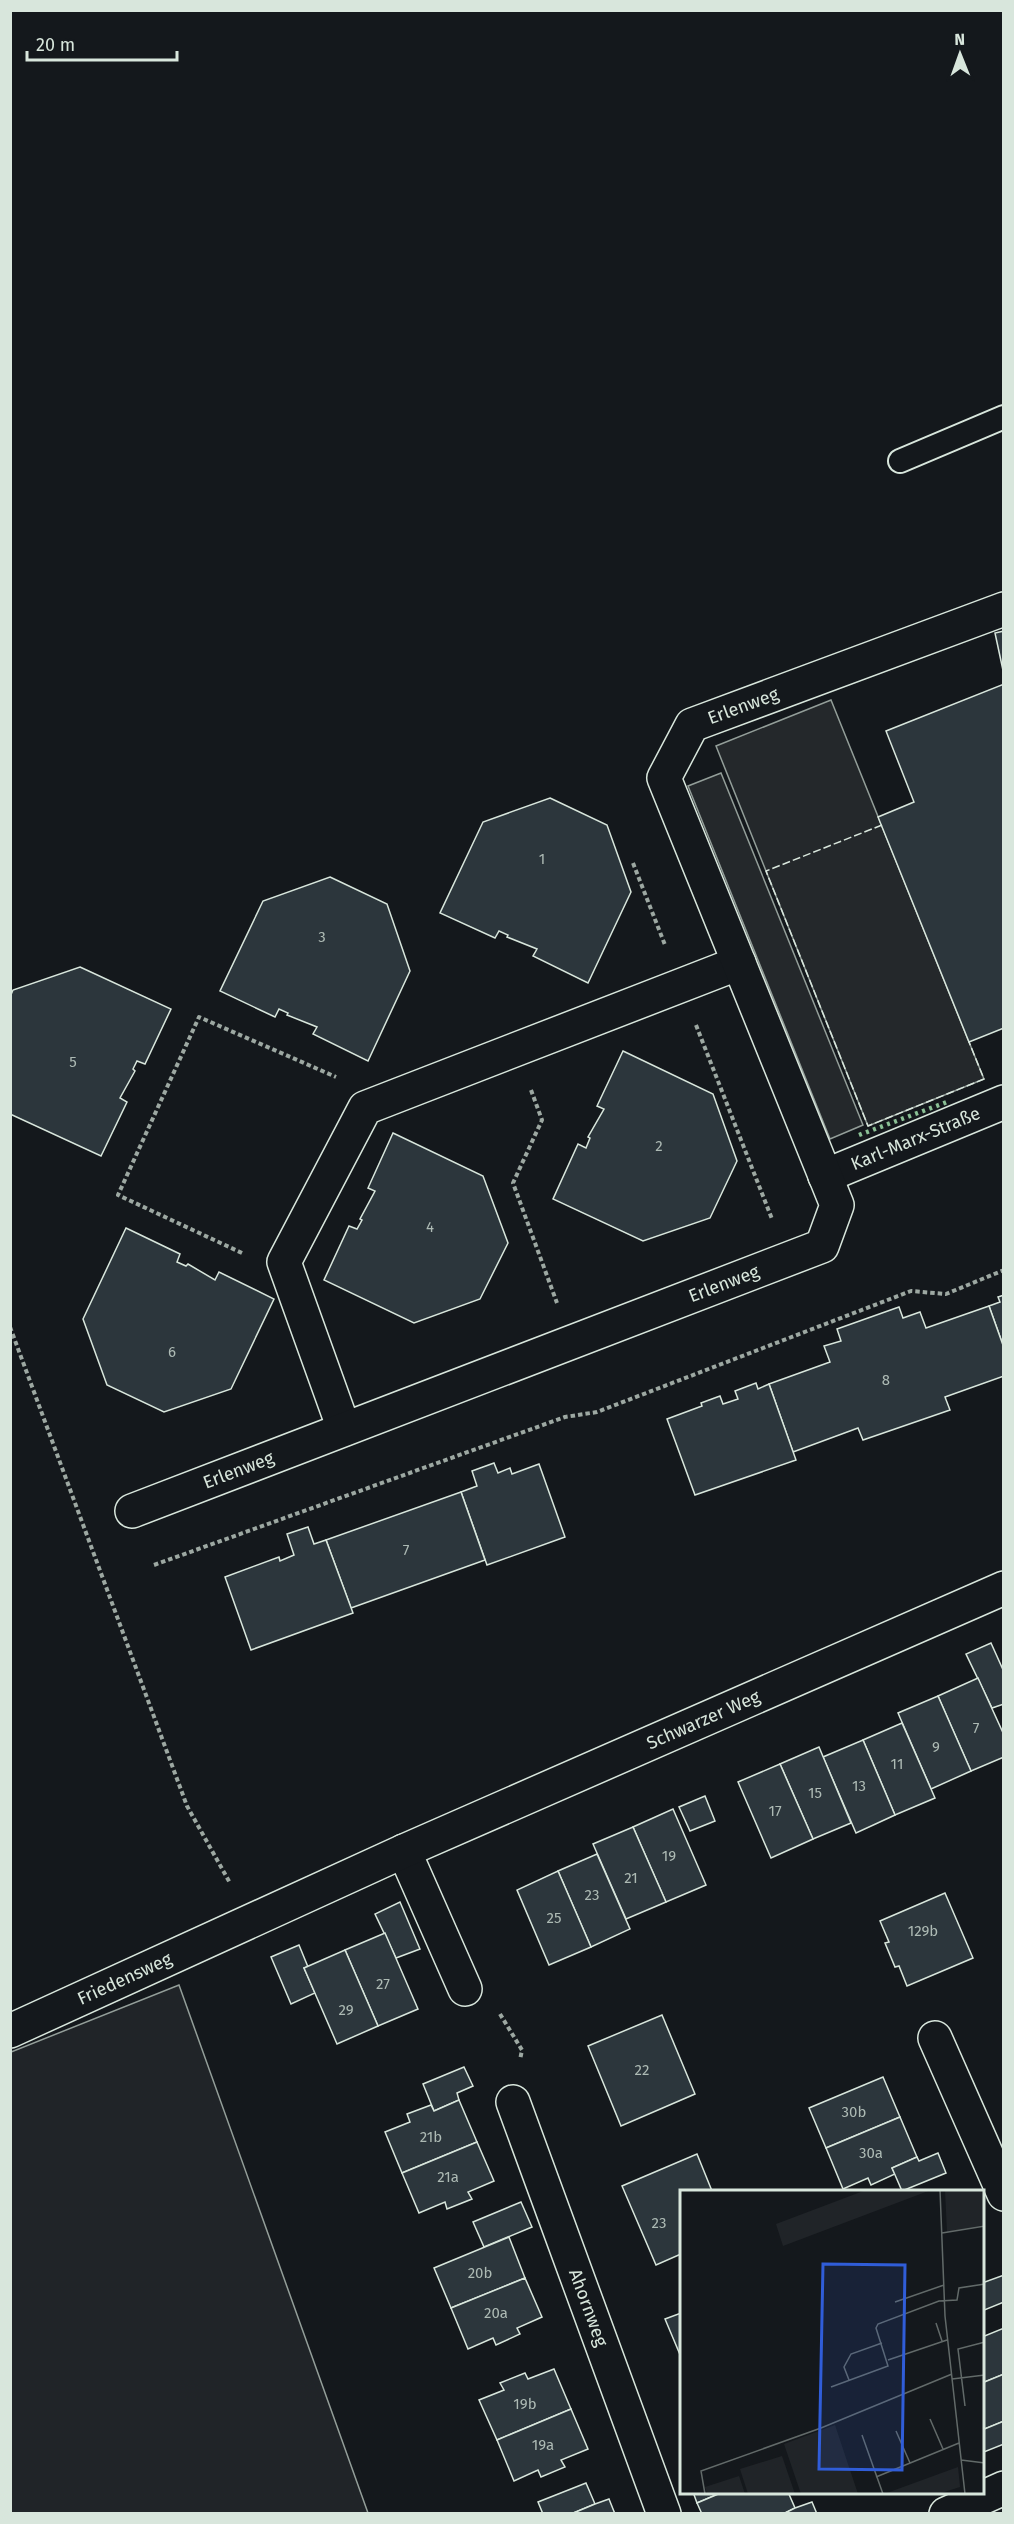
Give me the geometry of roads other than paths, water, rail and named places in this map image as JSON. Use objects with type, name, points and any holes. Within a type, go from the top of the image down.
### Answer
[{"type":"street","name":"Erlenweg","points":[[132,1511],[822,1246],[837,1205],[664,778],[692,725],[1004,609]]},
{"type":"street","points":[[344,1429],[284,1262],[365,1108],[739,963]]},
{"type":"street","name":"Karl-Marx-Straße","points":[[825,1176],[1004,1102]]},
{"type":"street","name":"Schwarzer Weg","points":[[243,1923],[1004,1588]]},
{"type":"street","points":[[404,1851],[465,1989]]},
{"type":"street","name":"Friedensweg","points":[[10,2031],[243,1923]]},
{"type":"street","points":[[935,2038],[1004,2193]]},
{"type":"street","name":"Ahornweg","points":[[513,2102],[664,2514]]},
{"type":"street","points":[[945,2514],[1004,2488]]},
{"type":"lane","points":[[900,460],[1004,417]]}]
